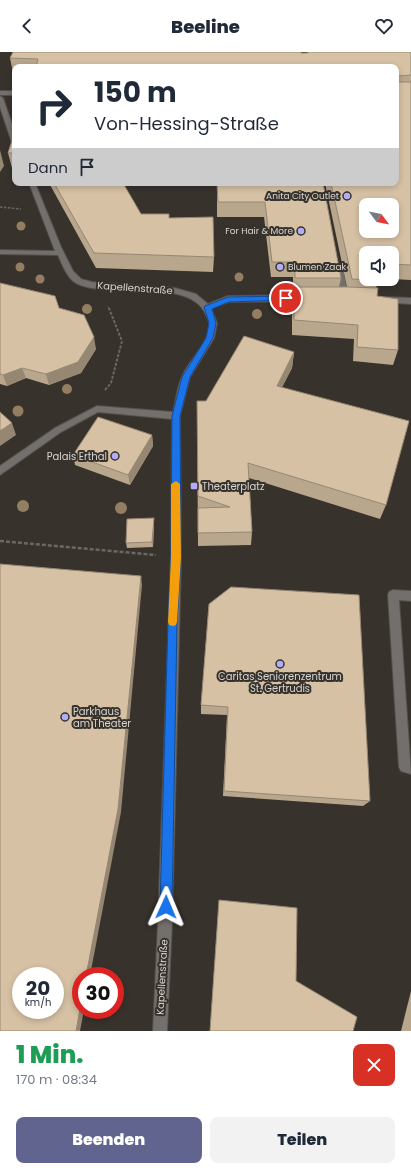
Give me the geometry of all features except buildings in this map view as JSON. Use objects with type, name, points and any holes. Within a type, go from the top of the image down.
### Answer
[{"type":"street","points":[[0,93],[12,94]]},
{"type":"street","points":[[0,98],[12,135]]},
{"type":"street","name":"Kapellenstraße","points":[[33,186],[61,253],[70,272],[78,281],[92,285],[175,291],[193,296],[208,307],[212,323],[210,338],[186,377],[176,416],[176,557],[165,923],[160,1031]]},
{"type":"street","points":[[0,252],[61,253]]},
{"type":"street","points":[[337,259],[344,298]]},
{"type":"street","points":[[208,307],[228,300],[313,298]]},
{"type":"street","points":[[376,299],[411,301]]},
{"type":"street","points":[[0,471],[58,430],[97,409],[176,416]]},
{"type":"street","points":[[411,596],[393,595],[405,767],[411,768]]},
{"type":"path","points":[[80,418],[111,383],[122,341],[110,310],[92,285]]},
{"type":"path","points":[[0,541],[176,557]]},
{"type":"slow traffic","points":[[173,622],[176,557],[176,484]]},
{"type":"place","name":"Anita City Outlet","points":[[347,196]]},
{"type":"place","name":"For Hair & More","points":[[301,231]]},
{"type":"place","name":"Blumen Zaak","points":[[280,267]]},
{"type":"place","name":"Palais Erthal","points":[[115,456]]},
{"type":"place","name":"Theaterplatz","points":[[194,486]]},
{"type":"place","name":"Caritas Seniorenzentrum St. Gertrudis","points":[[280,664]]},
{"type":"place","name":"Parkhaus am Theater","points":[[65,717]]},
{"type":"route","points":[[166,907],[176,557],[176,416],[186,377],[210,338],[212,323],[208,307],[228,300],[286,298]]}]
